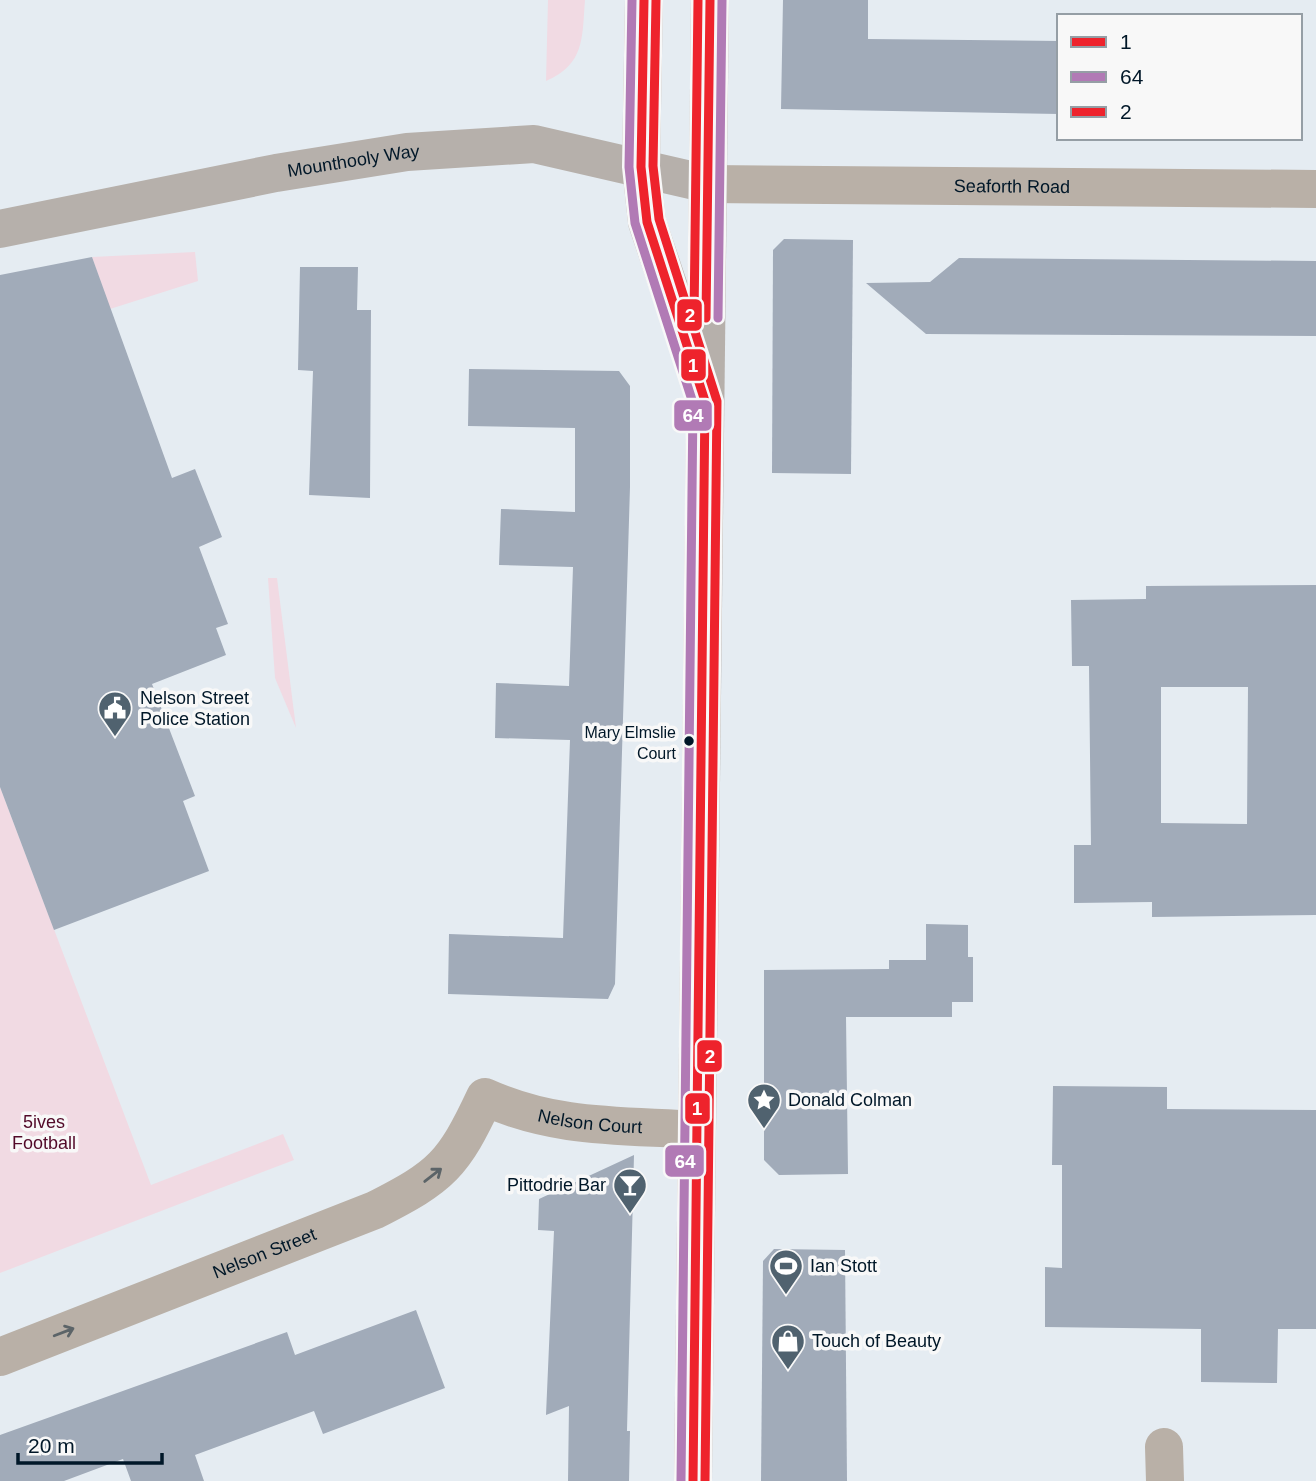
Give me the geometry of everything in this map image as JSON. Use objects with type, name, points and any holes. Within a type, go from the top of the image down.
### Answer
[{"type":"main road","points":[[645,0],[641,167],[647,222],[705,401]]},
{"type":"main road","points":[[693,1481],[710,0]]},
{"type":"main road","name":"Mounthooly Way","points":[[0,229],[276,173],[407,152],[534,144],[708,184]]},
{"type":"street","name":"Seaforth Road","points":[[708,184],[1316,189]]},
{"type":"street","name":"Nelson Court","points":[[485,1097],[518,1112],[548,1120],[697,1129]]},
{"type":"street","name":"Nelson Street","points":[[0,1357],[375,1210],[415,1189],[450,1163],[466,1138],[485,1097]]},
{"type":"green space","points":[[548,0],[585,0],[582,38],[575,58],[568,67],[546,81]]},
{"type":"green space","points":[[195,252],[198,281],[110,309],[92,257]]},
{"type":"green space","points":[[268,578],[277,578],[296,728],[275,678]]},
{"type":"green space","name":"5ives Football","points":[[0,787],[151,1185],[283,1134],[294,1160],[0,1273]]},
{"type":"building","points":[[783,0],[868,0],[868,39],[1057,41],[1057,114],[781,109]]},
{"type":"building","points":[[784,239],[853,240],[851,474],[772,473],[773,250]]},
{"type":"building","points":[[92,257],[172,478],[195,469],[222,537],[199,547],[228,624],[216,628],[226,655],[152,684],[195,796],[183,801],[209,871],[54,930],[0,787],[0,275]]},
{"type":"building","points":[[959,258],[1316,261],[1316,336],[926,334],[866,283],[930,282]]},
{"type":"building","points":[[300,267],[358,267],[357,310],[371,310],[370,498],[309,495],[313,371],[298,370]]},
{"type":"building","points":[[469,369],[619,371],[630,386],[630,487],[615,984],[608,999],[448,994],[449,934],[563,938],[570,740],[495,738],[496,683],[569,686],[573,567],[499,565],[501,509],[575,512],[575,428],[468,426]]},
{"type":"building","points":[[1316,585],[1316,915],[1152,917],[1152,902],[1074,903],[1074,845],[1091,845],[1089,666],[1072,666],[1071,600],[1146,599],[1146,586]],"holes":[[[1161,687],[1248,687],[1247,824],[1161,823]]]},
{"type":"building","points":[[926,924],[968,925],[968,957],[973,957],[973,1002],[952,1002],[952,1017],[846,1017],[848,1174],[779,1175],[764,1160],[764,970],[889,969],[889,960],[926,960]]},
{"type":"building","points":[[1053,1086],[1167,1087],[1167,1109],[1316,1110],[1316,1329],[1278,1329],[1277,1383],[1201,1382],[1201,1329],[1045,1327],[1045,1267],[1062,1268],[1062,1165],[1052,1165]]},
{"type":"building","points":[[634,1155],[627,1431],[630,1431],[629,1481],[568,1481],[569,1406],[546,1415],[554,1231],[538,1230],[539,1199]]},
{"type":"building","points":[[774,1249],[845,1250],[847,1481],[761,1481],[763,1261]]},
{"type":"building","points":[[416,1310],[445,1388],[323,1434],[314,1411],[195,1455],[204,1481],[131,1481],[123,1459],[64,1481],[0,1481],[0,1435],[287,1332],[295,1355]]},
{"type":"transit line","name":"64","points":[[632,0],[629,167],[635,223],[693,403],[681,1481]]},
{"type":"transit line","name":"1","points":[[644,0],[641,167],[647,222],[705,401],[693,1481]]},
{"type":"transit line","name":"2","points":[[656,0],[653,166],[659,219],[717,401],[705,1481]]},
{"type":"transit line","name":"2","points":[[694,318],[698,0]]},
{"type":"transit line","name":"1","points":[[706,318],[710,0]]},
{"type":"transit line","name":"64","points":[[718,318],[722,0]]},
{"type":"place","name":"Nelson Street Police Station","points":[[115,738]]},
{"type":"place","name":"Mary Elmslie Court","points":[[689,741]]},
{"type":"place","name":"Donald Colman","points":[[764,1130]]},
{"type":"place","name":"Pittodrie Bar","points":[[630,1215]]},
{"type":"place","name":"Ian Stott","points":[[786,1296]]},
{"type":"place","name":"Touch of Beauty","points":[[788,1371]]}]
